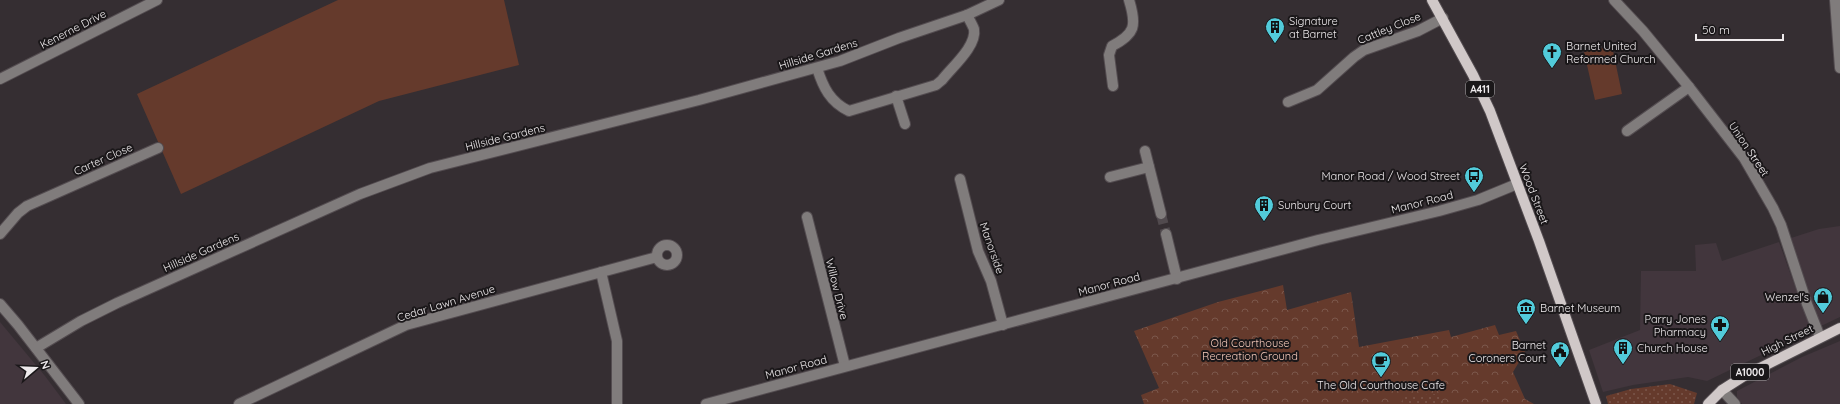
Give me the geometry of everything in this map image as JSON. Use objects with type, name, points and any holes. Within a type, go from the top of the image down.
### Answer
[{"type":"main road","name":"Wood Street","points":[[1432,0],[1473,75],[1490,111],[1539,241],[1596,404]]},
{"type":"main road","name":"High Street","points":[[1708,404],[1722,390],[1744,376],[1840,328]]},
{"type":"street","name":"Kenerne Drive","points":[[0,79],[157,0]]},
{"type":"street","name":"Hillside Gardens","points":[[36,348],[81,321],[117,303],[360,194],[399,179],[430,168],[692,102],[817,68],[857,56],[873,48],[967,15],[999,0]]},
{"type":"street","points":[[1113,86],[1109,55],[1112,46],[1127,38],[1133,28],[1130,0]]},
{"type":"street","name":"Union Street","points":[[1614,0],[1644,31],[1744,158],[1773,208],[1781,225],[1820,338]]},
{"type":"street","points":[[1835,0],[1840,68]]},
{"type":"street","points":[[817,68],[828,94],[835,102],[849,111],[936,85],[972,45],[974,28],[967,15]]},
{"type":"street","name":"Cattley Close","points":[[1288,102],[1317,90],[1364,50],[1418,31],[1443,18]]},
{"type":"street","points":[[1627,130],[1689,87]]},
{"type":"street","points":[[896,96],[905,124]]},
{"type":"street","name":"Carter Close","points":[[0,234],[18,213],[27,206],[158,148]]},
{"type":"street","points":[[1145,151],[1161,214]]},
{"type":"street","points":[[1110,177],[1149,167]]},
{"type":"street","name":"Manorside","points":[[960,179],[978,251],[990,281],[1003,325]]},
{"type":"street","name":"Manor Road","points":[[706,404],[1318,240],[1446,209],[1478,200],[1517,184]]},
{"type":"street","name":"Willow Drive","points":[[807,217],[844,366]]},
{"type":"street","points":[[1166,234],[1177,278]]},
{"type":"street","name":"Cedar Lawn Avenue","points":[[239,404],[406,325],[658,257]]},
{"type":"street","points":[[601,272],[616,341],[616,404]]},
{"type":"street","points":[[0,304],[79,404]]},
{"type":"street","points":[[1722,390],[1735,404]]},
{"type":"shaded area","points":[[1840,226],[1840,317],[1821,326],[1807,292],[1791,238],[1819,229]]},
{"type":"shaded area","points":[[1779,242],[1797,292],[1813,330],[1707,381],[1688,377],[1633,385],[1603,392],[1589,350],[1640,330],[1641,271],[1696,271],[1695,245],[1716,243],[1722,261]]},
{"type":"shaded area","points":[[0,322],[45,376],[66,404],[0,404]]},
{"type":"shaded area","points":[[1840,341],[1840,404],[1742,404],[1737,397],[1737,391],[1802,357]]},
{"type":"green space","points":[[338,0],[504,0],[519,65],[379,101],[181,194],[137,94]]},
{"type":"green space","points":[[1612,46],[1622,94],[1595,100],[1584,52]]},
{"type":"green space","name":"Old Courthouse Recreation Ground","points":[[1283,285],[1287,310],[1351,292],[1359,347],[1449,330],[1451,337],[1495,325],[1499,335],[1516,331],[1525,352],[1513,372],[1525,399],[1534,404],[1144,404],[1141,395],[1159,388],[1134,331],[1218,302]]},
{"type":"green space","points":[[1670,384],[1697,393],[1694,404],[1608,404],[1606,396],[1631,389]]},
{"type":"green space","points":[[1436,394],[1442,399],[1443,404],[1403,404],[1402,397]]},
{"type":"tunnel","points":[[1161,214],[1166,234]]},
{"type":"place","name":"Signature at Barnet","points":[[1275,44]]},
{"type":"place","name":"Barnet United Reformed Church","points":[[1552,69]]},
{"type":"place","name":"Manor Road / Wood Street","points":[[1474,193]]},
{"type":"place","name":"Sunbury Court","points":[[1264,222]]},
{"type":"place","name":"Wenzel's","points":[[1823,314]]},
{"type":"place","name":"Barnet Museum","points":[[1526,325]]},
{"type":"place","name":"Parry Jones Pharmacy","points":[[1720,342]]},
{"type":"place","name":"Church House","points":[[1623,365]]},
{"type":"place","name":"Barnet Coroners Court","points":[[1560,368]]},
{"type":"place","name":"The Old Courthouse Cafe","points":[[1381,378]]}]
